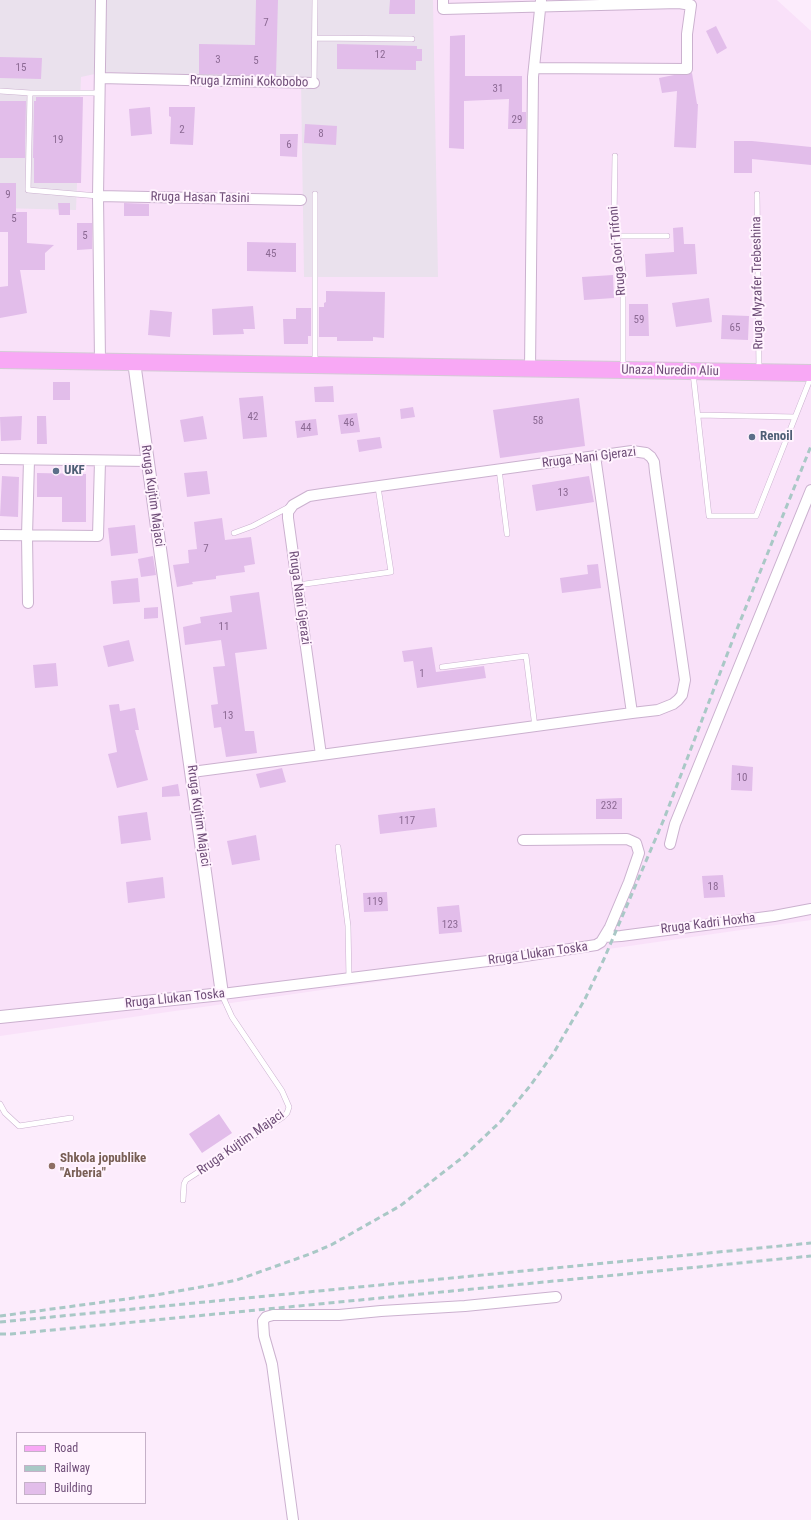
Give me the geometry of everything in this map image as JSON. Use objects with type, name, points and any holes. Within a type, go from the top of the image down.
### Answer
[{"type":"main road","name":"Unaza Nuredin Aliu","points":[[0,360],[811,373]]},
{"type":"street","points":[[100,361],[98,196],[101,0]]},
{"type":"street","points":[[443,0],[443,9],[541,4],[679,3],[691,5],[687,34],[687,69],[534,68]]},
{"type":"street","points":[[530,369],[534,68],[541,4]]},
{"type":"street","name":"Rruga Izmini Kokobobo","points":[[100,78],[314,83]]},
{"type":"street","name":"Rruga Hasan Tasini","points":[[98,196],[301,200]]},
{"type":"street","name":"Rruga Kujtim Majaci","points":[[134,362],[222,994]]},
{"type":"street","name":"Rruga Nani Gjerazi","points":[[192,772],[320,755],[632,713],[665,707],[678,700],[682,695],[684,680],[677,622],[654,462],[646,453],[632,450],[309,496],[293,505],[288,512],[288,518],[320,755]]},
{"type":"street","points":[[595,456],[632,713]]},
{"type":"street","points":[[0,459],[148,461]]},
{"type":"street","points":[[28,603],[27,536],[29,460]]},
{"type":"street","points":[[0,535],[98,536],[100,461]]},
{"type":"street","points":[[670,844],[674,824],[811,490]]},
{"type":"street","name":"Rruga Llukan Toska","points":[[0,1018],[349,979],[590,947],[601,942],[620,904],[633,870],[639,853],[636,843],[627,839],[523,840]]},
{"type":"street","name":"Rruga Kadri Hoxha","points":[[604,936],[621,936],[774,916],[811,909]]},
{"type":"street","points":[[293,1520],[272,1364],[264,1336],[264,1321],[266,1317],[273,1315],[339,1315],[465,1306],[556,1297]]},
{"type":"lane","name":"Rruga Izmini Kokobobo","points":[[314,83],[315,0]]},
{"type":"lane","points":[[315,38],[412,39]]},
{"type":"lane","points":[[0,90],[30,93],[100,93]]},
{"type":"lane","name":"Rruga Hasan Tasini","points":[[30,93],[28,190],[98,196]]},
{"type":"lane","name":"Rruga Gori Trifoni","points":[[615,156],[614,218],[623,271],[623,370]]},
{"type":"lane","points":[[315,194],[315,365]]},
{"type":"lane","name":"Rruga Myzafer Trebeshina","points":[[757,194],[759,373]]},
{"type":"lane","points":[[616,236],[667,236]]},
{"type":"lane","points":[[693,372],[709,516],[756,516],[811,377]]},
{"type":"lane","points":[[698,415],[795,417]]},
{"type":"lane","points":[[499,469],[508,534]]},
{"type":"lane","points":[[298,585],[391,572],[378,486]]},
{"type":"lane","points":[[234,533],[253,526],[293,505]]},
{"type":"lane","points":[[442,667],[526,656],[536,726]]},
{"type":"lane","points":[[338,847],[348,926],[349,979]]},
{"type":"lane","name":"Rruga Kujtim Majaci","points":[[183,1200],[184,1184],[186,1180],[283,1116],[287,1113],[289,1107],[282,1091],[232,1017],[222,994]]},
{"type":"lane","points":[[0,1104],[5,1113],[19,1126],[71,1118]]},
{"type":"shaded area","points":[[0,0],[777,0],[811,31],[811,920],[0,1036]]},
{"type":"shaded area","points":[[0,0],[433,0],[438,277],[304,277],[301,80],[104,72],[81,77],[76,210],[0,208]]},
{"type":"building","points":[[256,0],[278,0],[276,76],[199,74],[199,44],[255,45]]},
{"type":"building","points":[[390,0],[415,0],[415,14],[389,14]]},
{"type":"building","points":[[716,26],[727,48],[717,54],[706,31]]},
{"type":"building","points":[[465,35],[465,76],[522,76],[522,112],[526,112],[526,129],[508,129],[509,99],[464,101],[464,149],[449,148],[450,36]]},
{"type":"building","points":[[337,44],[417,46],[417,49],[422,49],[422,61],[416,61],[416,70],[337,69]]},
{"type":"building","points":[[0,57],[42,58],[41,79],[0,78]]},
{"type":"building","points":[[692,73],[698,104],[696,148],[674,147],[677,91],[662,93],[659,78],[674,75],[687,75]]},
{"type":"building","points":[[36,97],[83,97],[81,183],[34,183],[34,101],[36,101]]},
{"type":"building","points":[[0,101],[26,101],[25,158],[0,158]]},
{"type":"building","points":[[150,107],[152,134],[131,136],[129,109]]},
{"type":"building","points":[[169,107],[195,107],[193,145],[170,144],[171,117],[169,116]]},
{"type":"building","points":[[305,124],[337,126],[336,145],[304,143]]},
{"type":"building","points":[[280,134],[298,134],[297,157],[280,156]]},
{"type":"building","points":[[734,141],[752,141],[811,147],[811,165],[752,159],[752,173],[734,173]]},
{"type":"building","points":[[0,183],[16,183],[16,212],[27,212],[27,243],[54,245],[45,253],[45,270],[20,270],[27,313],[0,318],[0,287],[8,286],[8,232],[0,232]]},
{"type":"building","points":[[58,203],[70,203],[70,215],[59,215]]},
{"type":"building","points":[[124,203],[149,204],[149,216],[124,216]]},
{"type":"building","points":[[77,223],[92,223],[92,249],[77,250]]},
{"type":"building","points":[[683,227],[684,244],[695,244],[697,274],[646,277],[645,254],[674,252],[673,228]]},
{"type":"building","points":[[247,242],[296,243],[296,272],[247,271]]},
{"type":"building","points":[[613,275],[614,298],[584,300],[582,277]]},
{"type":"building","points":[[326,291],[385,292],[384,338],[373,337],[373,341],[337,341],[337,337],[319,337],[319,307],[324,307],[324,303],[326,302]]},
{"type":"building","points":[[709,298],[712,322],[676,327],[672,303]]},
{"type":"building","points":[[629,304],[648,304],[649,336],[629,336]]},
{"type":"building","points":[[253,306],[255,329],[243,329],[244,334],[213,335],[212,309]]},
{"type":"building","points":[[296,308],[311,308],[311,336],[308,336],[308,344],[284,344],[283,319],[296,319]]},
{"type":"building","points":[[150,310],[172,312],[170,337],[148,335]]},
{"type":"building","points":[[722,315],[749,316],[748,340],[721,339]]},
{"type":"building","points":[[53,382],[70,382],[70,400],[53,400]]},
{"type":"building","points":[[333,386],[334,402],[315,402],[314,387]]},
{"type":"building","points":[[263,396],[267,437],[243,439],[239,398]]},
{"type":"building","points":[[579,398],[585,446],[500,458],[493,410]]},
{"type":"building","points":[[413,407],[415,417],[401,419],[400,409]]},
{"type":"building","points":[[357,413],[360,432],[341,434],[338,415]]},
{"type":"building","points":[[22,416],[21,440],[1,441],[0,417]]},
{"type":"building","points":[[37,416],[46,416],[47,444],[37,444]]},
{"type":"building","points":[[203,416],[207,439],[184,442],[180,420]]},
{"type":"building","points":[[316,419],[318,435],[297,438],[295,421]]},
{"type":"building","points":[[380,437],[382,448],[359,452],[357,440]]},
{"type":"building","points":[[207,471],[210,494],[187,497],[184,473]]},
{"type":"building","points":[[37,473],[86,474],[86,522],[62,522],[62,497],[37,497]]},
{"type":"building","points":[[2,476],[19,477],[18,517],[0,516]]},
{"type":"building","points":[[589,476],[594,502],[536,511],[532,485]]},
{"type":"building","points":[[222,518],[225,540],[251,537],[255,564],[244,566],[245,572],[216,576],[216,579],[192,582],[193,584],[177,587],[173,565],[189,563],[188,550],[197,549],[194,522]]},
{"type":"building","points":[[135,525],[138,553],[111,556],[108,528]]},
{"type":"building","points":[[153,556],[156,575],[141,577],[138,559]]},
{"type":"building","points":[[598,564],[601,588],[562,593],[560,578],[588,574],[587,565]]},
{"type":"building","points":[[138,578],[140,602],[113,604],[111,581]]},
{"type":"building","points":[[259,592],[267,649],[235,653],[245,731],[254,731],[257,753],[226,757],[221,727],[214,728],[211,705],[218,704],[213,667],[225,666],[221,640],[185,645],[183,627],[201,623],[200,617],[232,612],[230,596]]},
{"type":"building","points":[[158,607],[158,618],[144,619],[144,608]]},
{"type":"building","points":[[129,640],[134,661],[108,667],[103,646]]},
{"type":"building","points":[[432,647],[436,672],[484,666],[486,678],[417,688],[413,661],[404,662],[402,651]]},
{"type":"building","points":[[56,663],[58,686],[35,688],[33,665]]},
{"type":"building","points":[[119,704],[120,711],[135,708],[139,730],[135,730],[148,780],[117,788],[108,754],[117,752],[109,705]]},
{"type":"building","points":[[732,765],[753,767],[752,791],[731,790]]},
{"type":"building","points":[[282,768],[286,782],[260,788],[256,774]]},
{"type":"building","points":[[178,784],[180,796],[162,797],[162,787]]},
{"type":"building","points":[[622,798],[622,819],[596,819],[596,799]]},
{"type":"building","points":[[435,808],[437,827],[380,834],[378,815]]},
{"type":"building","points":[[147,812],[151,840],[121,844],[118,816]]},
{"type":"building","points":[[256,835],[260,860],[232,865],[227,841]]},
{"type":"building","points":[[723,875],[725,897],[704,898],[702,876]]},
{"type":"building","points":[[163,877],[165,898],[128,903],[126,882]]},
{"type":"building","points":[[387,892],[388,911],[364,912],[363,893]]},
{"type":"building","points":[[459,905],[462,932],[439,934],[437,907]]},
{"type":"building","points":[[219,1114],[232,1133],[202,1153],[189,1134]]},
{"type":"railway","points":[[0,1316],[156,1295],[218,1284],[237,1280],[310,1254],[331,1245],[400,1206],[463,1157],[501,1121],[530,1086],[553,1054],[585,999],[604,959],[664,819],[735,634],[811,446]]},
{"type":"railway","points":[[0,1322],[811,1243]]},
{"type":"railway","points":[[0,1334],[811,1256]]},
{"type":"place","name":"Renoil","points":[[752,437]]},
{"type":"place","name":"UKF","points":[[56,471]]},
{"type":"place","name":"Shkola jopublike \"Arberia\"","points":[[52,1166]]}]
